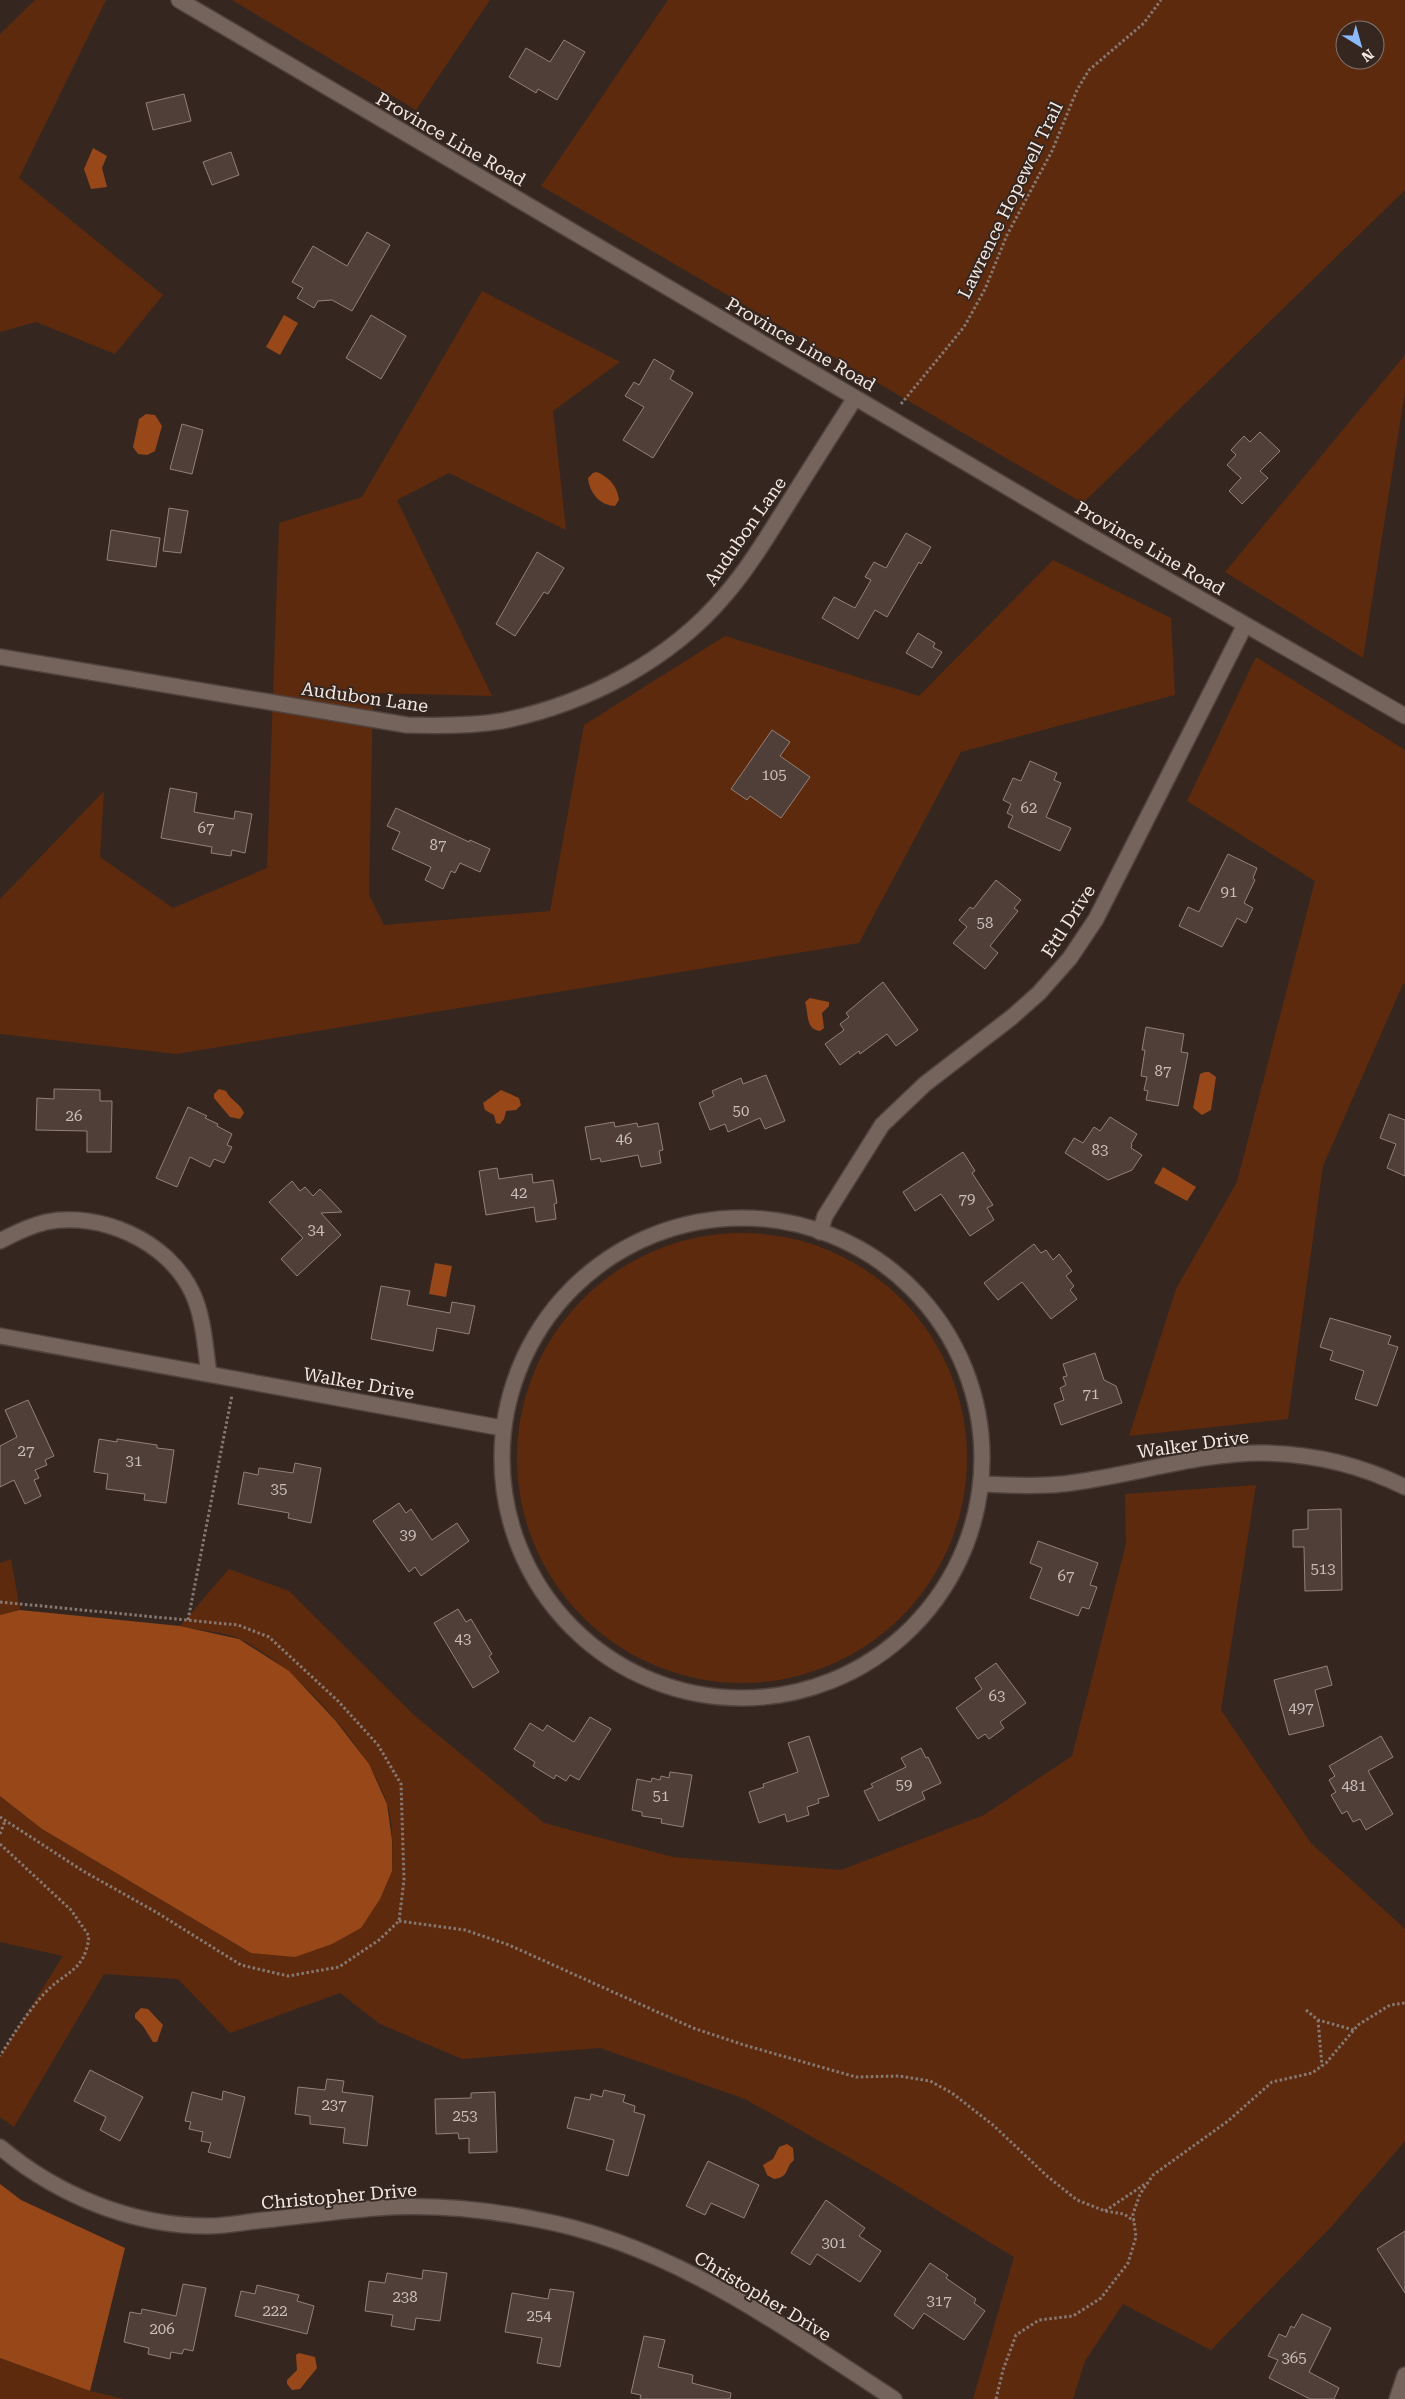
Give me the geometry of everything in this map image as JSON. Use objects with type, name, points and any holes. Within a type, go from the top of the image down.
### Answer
[{"type":"street","name":"Province Line Road","points":[[179,0],[889,418],[1405,716]]},
{"type":"street","name":"Audubon Lane","points":[[0,657],[407,725],[454,726],[501,721],[540,712],[578,699],[626,676],[660,654],[696,625],[725,596],[749,564],[855,398]]},
{"type":"street","name":"Ettl Drive","points":[[820,1232],[825,1216],[882,1125],[924,1084],[1032,999],[1070,958],[1096,918],[1245,625]]},
{"type":"street","points":[[742,1218],[776,1221],[820,1232],[852,1245],[881,1262],[910,1287],[932,1312],[951,1340],[966,1370],[976,1402],[982,1436],[982,1484],[976,1518],[964,1553],[946,1587],[923,1617],[899,1640],[872,1660],[849,1673],[810,1688],[773,1696],[736,1698],[702,1695],[660,1683],[634,1673],[610,1658],[572,1629],[548,1600],[528,1568],[511,1525],[504,1500],[501,1463],[502,1428],[510,1392],[520,1361],[536,1331],[556,1304],[576,1284],[610,1257],[636,1242],[667,1230],[704,1221],[742,1218]]},
{"type":"street","points":[[0,1241],[20,1230],[47,1222],[75,1220],[104,1224],[130,1234],[159,1251],[178,1269],[192,1291],[201,1315],[209,1374]]},
{"type":"street","name":"Walker Drive","points":[[0,1336],[502,1428]]},
{"type":"street","name":"Walker Drive","points":[[982,1484],[1061,1484],[1221,1456],[1264,1453],[1307,1456],[1349,1464],[1405,1487]]},
{"type":"street","name":"Christopher Drive","points":[[0,2147],[52,2184],[88,2201],[126,2214],[165,2222],[208,2226],[377,2208],[430,2207],[484,2211],[536,2219],[598,2235],[649,2253],[697,2275],[894,2399]]},
{"type":"street","points":[[1397,2399],[1405,2375]]},
{"type":"path","name":"Lawrence Hopewell Trail","points":[[889,418],[964,327],[985,289],[1006,235],[1052,151],[1077,90],[1089,70],[1144,22],[1161,0]]},
{"type":"path","points":[[188,1620],[235,1379]]},
{"type":"path","points":[[0,1602],[238,1625],[269,1637],[338,1700],[378,1745],[401,1784],[404,1880],[400,1920],[379,1940],[339,1967],[288,1976],[241,1965],[156,1912],[83,1871],[0,1818]]},
{"type":"path","points":[[0,1834],[5,1820]]},
{"type":"path","points":[[0,1844],[71,1910],[89,1936],[87,1953],[73,1971],[45,1993],[18,2027],[0,2056]]},
{"type":"path","points":[[400,1920],[465,1930],[509,1945],[693,2028],[744,2045],[856,2077],[899,2076],[930,2081],[952,2093],[993,2126],[1047,2176],[1077,2200],[1104,2211],[1124,2214],[1134,2221]]},
{"type":"path","points":[[996,2399],[1003,2370],[1016,2335],[1038,2320],[1073,2316],[1101,2298],[1128,2263],[1136,2237],[1133,2214],[1140,2194],[1153,2175],[1228,2121],[1272,2082],[1312,2073],[1322,2066],[1358,2025],[1390,2005],[1405,2003]]},
{"type":"path","points":[[1306,2010],[1318,2020],[1354,2030]]},
{"type":"path","points":[[1318,2020],[1322,2066]]},
{"type":"path","points":[[1104,2211],[1148,2182]]},
{"type":"shaded area","points":[[35,0],[106,0],[19,178],[163,295],[115,354],[36,322],[0,332],[0,34]]},
{"type":"shaded area","points":[[232,0],[490,0],[416,110]]},
{"type":"shaded area","points":[[668,0],[1405,0],[1405,190],[1083,503],[541,186]]},
{"type":"shaded area","points":[[93,148],[107,156],[102,168],[107,187],[91,189],[84,169]]},
{"type":"shaded area","points":[[482,291],[620,362],[553,411],[566,530],[449,473],[397,500],[492,696],[373,693],[369,895],[384,925],[550,911],[584,725],[725,636],[919,696],[1053,560],[1171,618],[1175,695],[961,752],[859,943],[176,1054],[0,1034],[0,899],[104,791],[100,857],[173,908],[267,868],[279,523],[362,497]]},
{"type":"shaded area","points":[[284,315],[298,323],[280,355],[266,347]]},
{"type":"shaded area","points":[[1405,355],[1405,391],[1363,658],[1225,572]]},
{"type":"shaded area","points":[[146,414],[155,415],[162,426],[155,451],[147,455],[138,454],[133,447],[139,419]]},
{"type":"shaded area","points":[[597,472],[606,477],[615,487],[619,500],[615,506],[605,504],[593,493],[588,478]]},
{"type":"shaded area","points":[[1256,657],[1405,750],[1405,984],[1403,984],[1323,1166],[1288,1419],[1129,1436],[1176,1289],[1237,1182],[1315,881],[1187,801]]},
{"type":"shaded area","points":[[810,998],[829,1002],[829,1006],[822,1013],[824,1028],[820,1031],[815,1030],[808,1020],[805,1002]]},
{"type":"shaded area","points":[[1209,1072],[1216,1077],[1211,1110],[1202,1115],[1193,1108],[1200,1074]]},
{"type":"shaded area","points":[[219,1089],[226,1091],[238,1104],[244,1113],[240,1119],[230,1117],[214,1098],[214,1094]]},
{"type":"shaded area","points":[[501,1090],[519,1098],[521,1105],[516,1110],[506,1111],[504,1119],[500,1124],[496,1123],[494,1115],[485,1110],[483,1103]]},
{"type":"shaded area","points":[[1163,1167],[1196,1187],[1187,1201],[1154,1183]]},
{"type":"shaded area","points":[[742,1233],[786,1238],[828,1250],[867,1271],[901,1299],[929,1333],[950,1372],[962,1414],[967,1458],[962,1502],[950,1544],[929,1583],[901,1617],[867,1645],[828,1666],[786,1678],[742,1683],[698,1678],[656,1666],[617,1645],[583,1617],[555,1583],[534,1544],[522,1502],[517,1458],[522,1414],[534,1372],[555,1333],[583,1299],[617,1271],[656,1250],[698,1238]]},
{"type":"shaded area","points":[[435,1263],[452,1266],[446,1297],[429,1294]]},
{"type":"shaded area","points":[[1256,1485],[1221,1710],[1311,1843],[1405,1929],[1405,2141],[1332,2226],[1211,2350],[1123,2304],[1085,2361],[1073,2399],[973,2399],[1014,2257],[876,2173],[745,2099],[600,2048],[462,2059],[380,2024],[340,1993],[230,2033],[178,1979],[104,1974],[14,2127],[0,2117],[0,2056],[63,1956],[0,1942],[0,1796],[42,1829],[251,1953],[392,1871],[392,1828],[387,1803],[364,1757],[327,1709],[283,1668],[261,1651],[240,1639],[180,1626],[229,1569],[289,1591],[414,1715],[544,1823],[673,1857],[841,1870],[984,1815],[1072,1756],[1126,1544],[1125,1494]]},
{"type":"shaded area","points":[[11,1559],[20,1610],[0,1615],[0,1563]]},
{"type":"shaded area","points":[[20,1610],[180,1626],[239,1639],[289,1671],[335,1720],[369,1764],[387,1804],[392,1840],[392,1871],[380,1899],[361,1928],[332,1944],[295,1957],[251,1953],[42,1829],[0,1796],[0,1615]]},
{"type":"shaded area","points":[[141,2008],[148,2009],[163,2025],[157,2042],[153,2042],[143,2026],[135,2018],[135,2014]]},
{"type":"shaded area","points":[[787,2144],[793,2148],[794,2160],[785,2174],[774,2179],[767,2175],[763,2165],[773,2159],[779,2147]]},
{"type":"shaded area","points":[[0,2184],[21,2200],[125,2248],[90,2391],[0,2358]]},
{"type":"shaded area","points":[[299,2353],[315,2357],[317,2368],[300,2389],[292,2390],[287,2384],[287,2380],[297,2370],[296,2355]]},
{"type":"shaded area","points":[[0,2358],[90,2391],[124,2399],[0,2399]]},
{"type":"building","points":[[564,40],[585,52],[557,100],[538,89],[536,93],[509,77],[526,48],[550,62]]},
{"type":"building","points":[[184,94],[191,121],[153,130],[146,103]]},
{"type":"building","points":[[231,152],[239,175],[212,185],[203,162]]},
{"type":"building","points":[[367,232],[390,245],[352,311],[332,300],[318,301],[314,308],[297,298],[303,288],[292,282],[313,246],[347,266]]},
{"type":"building","points":[[371,315],[406,336],[381,379],[346,358]]},
{"type":"building","points":[[654,359],[674,371],[670,379],[693,393],[653,458],[623,440],[644,407],[625,396],[634,382],[639,385]]},
{"type":"building","points":[[182,424],[203,430],[192,474],[170,469]]},
{"type":"building","points":[[1260,432],[1280,451],[1260,471],[1268,478],[1242,504],[1229,491],[1241,478],[1227,465],[1236,455],[1231,450],[1244,436],[1250,442]]},
{"type":"building","points":[[169,508],[188,511],[181,553],[163,551]]},
{"type":"building","points":[[111,530],[160,538],[156,567],[107,560]]},
{"type":"building","points":[[906,533],[931,547],[921,564],[919,562],[887,617],[875,610],[858,639],[822,618],[834,597],[855,608],[871,580],[865,577],[874,562],[886,568]]},
{"type":"building","points":[[537,552],[564,568],[548,594],[544,592],[515,636],[496,624]]},
{"type":"building","points":[[918,633],[935,643],[933,647],[942,652],[932,668],[906,653]]},
{"type":"building","points":[[772,730],[790,742],[780,756],[810,777],[781,818],[750,796],[747,800],[731,789]]},
{"type":"building","points":[[1030,761],[1057,773],[1054,780],[1061,783],[1046,817],[1071,828],[1060,851],[1008,827],[1013,816],[1007,813],[1011,804],[1003,800],[1013,778],[1021,781]]},
{"type":"building","points":[[170,788],[197,793],[194,812],[234,819],[235,811],[252,814],[245,853],[232,850],[231,856],[211,853],[212,847],[161,838]]},
{"type":"building","points":[[396,808],[469,842],[470,840],[490,849],[480,872],[460,863],[455,873],[451,871],[443,889],[425,880],[431,867],[392,849],[400,832],[387,826]]},
{"type":"building","points":[[1228,854],[1257,868],[1253,878],[1255,880],[1244,903],[1253,908],[1246,923],[1237,918],[1222,947],[1179,926],[1188,907],[1199,912]]},
{"type":"building","points":[[996,880],[1021,900],[1014,908],[1018,911],[990,946],[998,953],[985,969],[953,943],[967,927],[959,920],[970,907],[973,909]]},
{"type":"building","points":[[883,982],[918,1030],[896,1046],[887,1034],[860,1054],[859,1051],[840,1065],[825,1044],[844,1030],[840,1024],[849,1017],[846,1013]]},
{"type":"building","points":[[1146,1027],[1184,1034],[1181,1052],[1188,1053],[1178,1106],[1146,1100],[1148,1091],[1144,1090],[1147,1077],[1141,1076],[1145,1050],[1142,1050]]},
{"type":"building","points":[[766,1075],[785,1121],[765,1129],[760,1118],[728,1132],[725,1124],[710,1130],[699,1103],[714,1096],[712,1091],[741,1078],[743,1084]]},
{"type":"building","points":[[54,1089],[100,1090],[100,1101],[112,1101],[111,1152],[87,1152],[87,1131],[36,1130],[37,1098],[54,1099]]},
{"type":"building","points":[[188,1107],[207,1116],[205,1118],[232,1134],[227,1145],[232,1147],[224,1163],[214,1159],[210,1167],[190,1157],[177,1187],[156,1178]]},
{"type":"building","points":[[1389,1114],[1405,1120],[1405,1176],[1387,1168],[1396,1144],[1380,1138]]},
{"type":"building","points":[[1110,1117],[1137,1134],[1131,1144],[1131,1148],[1142,1155],[1132,1170],[1108,1180],[1065,1153],[1074,1138],[1083,1143],[1094,1127],[1100,1131]]},
{"type":"building","points":[[614,1122],[615,1127],[637,1123],[638,1127],[658,1123],[663,1150],[659,1151],[661,1163],[641,1167],[638,1155],[601,1162],[600,1158],[591,1160],[585,1127]]},
{"type":"building","points":[[963,1152],[975,1171],[972,1173],[993,1205],[987,1208],[994,1220],[970,1236],[941,1194],[915,1211],[903,1192]]},
{"type":"building","points":[[497,1168],[499,1179],[532,1174],[533,1183],[553,1180],[557,1203],[554,1204],[556,1219],[536,1222],[534,1207],[486,1215],[479,1171]]},
{"type":"building","points":[[292,1181],[300,1191],[305,1187],[313,1196],[320,1189],[342,1212],[321,1213],[341,1235],[297,1276],[281,1259],[303,1238],[269,1202]]},
{"type":"building","points":[[1034,1244],[1041,1253],[1046,1250],[1053,1260],[1059,1254],[1072,1271],[1066,1276],[1074,1286],[1070,1290],[1077,1299],[1051,1319],[1022,1282],[998,1300],[984,1283]]},
{"type":"building","points":[[381,1286],[410,1291],[407,1305],[450,1313],[452,1302],[475,1306],[469,1334],[437,1328],[433,1351],[371,1339]]},
{"type":"building","points":[[1330,1318],[1391,1336],[1388,1344],[1398,1347],[1377,1406],[1355,1399],[1364,1371],[1330,1360],[1333,1351],[1320,1347]]},
{"type":"building","points":[[1095,1353],[1104,1380],[1116,1386],[1122,1403],[1061,1425],[1054,1404],[1064,1400],[1060,1388],[1066,1385],[1063,1377],[1067,1376],[1063,1364]]},
{"type":"building","points":[[28,1400],[54,1456],[45,1460],[47,1465],[35,1470],[39,1478],[34,1480],[41,1496],[25,1504],[14,1480],[0,1487],[0,1446],[17,1437],[5,1410]]},
{"type":"building","points":[[99,1439],[117,1442],[117,1439],[157,1445],[157,1448],[174,1450],[166,1503],[144,1500],[145,1494],[106,1489],[108,1474],[94,1472]]},
{"type":"building","points":[[295,1463],[321,1468],[311,1523],[288,1518],[289,1513],[238,1504],[244,1472],[258,1475],[259,1468],[293,1473]]},
{"type":"building","points":[[399,1503],[406,1513],[411,1509],[432,1540],[457,1523],[469,1541],[421,1576],[415,1567],[409,1572],[373,1521]]},
{"type":"building","points":[[1341,1509],[1342,1590],[1305,1591],[1304,1547],[1293,1547],[1293,1530],[1308,1529],[1308,1510]]},
{"type":"building","points":[[1038,1541],[1098,1563],[1090,1585],[1097,1587],[1089,1609],[1082,1607],[1078,1616],[1030,1598],[1042,1568],[1030,1563]]},
{"type":"building","points":[[458,1609],[466,1622],[471,1619],[492,1654],[489,1656],[499,1672],[473,1688],[434,1623]]},
{"type":"building","points":[[996,1663],[1026,1703],[1000,1722],[1004,1728],[989,1739],[985,1734],[978,1739],[956,1708],[982,1689],[975,1678]]},
{"type":"building","points":[[1327,1666],[1332,1685],[1315,1690],[1324,1726],[1289,1735],[1274,1680]]},
{"type":"building","points":[[590,1717],[611,1729],[579,1780],[570,1775],[566,1781],[556,1775],[554,1779],[533,1766],[535,1762],[514,1749],[530,1723],[543,1731],[547,1725],[574,1742]]},
{"type":"building","points":[[809,1736],[829,1796],[818,1799],[819,1803],[807,1807],[809,1815],[787,1822],[785,1814],[759,1823],[749,1792],[764,1787],[763,1784],[798,1772],[788,1743]]},
{"type":"building","points":[[1381,1736],[1393,1757],[1368,1771],[1393,1814],[1366,1830],[1360,1819],[1353,1822],[1347,1811],[1342,1814],[1331,1795],[1336,1792],[1329,1780],[1335,1776],[1329,1766]]},
{"type":"building","points":[[921,1748],[926,1758],[928,1757],[941,1783],[922,1792],[925,1799],[879,1821],[864,1791],[873,1787],[871,1784],[906,1767],[901,1758]]},
{"type":"building","points":[[670,1772],[692,1775],[683,1827],[661,1823],[662,1819],[642,1816],[642,1812],[632,1810],[637,1779],[651,1782],[652,1778],[660,1780],[661,1776],[669,1778]]},
{"type":"building","points":[[90,2070],[143,2097],[120,2141],[100,2130],[106,2117],[74,2101]]},
{"type":"building","points":[[327,2079],[344,2081],[342,2092],[373,2096],[367,2146],[343,2143],[345,2128],[310,2124],[310,2116],[295,2114],[298,2087],[325,2090]]},
{"type":"building","points":[[604,2090],[625,2095],[623,2102],[635,2106],[634,2112],[645,2115],[628,2176],[606,2170],[614,2140],[567,2128],[575,2097],[590,2100],[591,2094],[602,2097]]},
{"type":"building","points":[[223,2091],[245,2097],[230,2158],[208,2152],[211,2143],[201,2141],[203,2132],[189,2129],[191,2122],[185,2121],[192,2092],[222,2100]]},
{"type":"building","points":[[495,2092],[497,2152],[469,2153],[469,2138],[459,2139],[458,2133],[436,2134],[435,2099],[471,2098],[471,2093]]},
{"type":"building","points":[[708,2161],[759,2185],[744,2218],[711,2203],[705,2215],[686,2206]]},
{"type":"building","points":[[826,2200],[865,2228],[859,2236],[881,2251],[860,2282],[817,2254],[810,2265],[791,2253]]},
{"type":"building","points":[[1405,2231],[1405,2293],[1377,2249]]},
{"type":"building","points":[[930,2263],[948,2275],[946,2278],[976,2299],[974,2303],[985,2311],[964,2340],[924,2313],[913,2329],[894,2315]]},
{"type":"building","points":[[423,2270],[447,2273],[440,2321],[416,2318],[414,2330],[391,2326],[393,2315],[365,2311],[369,2281],[385,2283],[387,2273],[422,2279]]},
{"type":"building","points":[[183,2284],[206,2288],[193,2351],[184,2349],[182,2354],[171,2352],[170,2359],[148,2354],[149,2348],[124,2342],[130,2312],[141,2314],[142,2309],[176,2316]]},
{"type":"building","points":[[257,2285],[299,2295],[297,2301],[314,2306],[307,2334],[235,2316],[241,2291],[255,2294]]},
{"type":"building","points":[[550,2289],[574,2292],[560,2367],[537,2363],[542,2338],[505,2332],[512,2293],[548,2299]]},
{"type":"building","points":[[1302,2314],[1331,2328],[1309,2372],[1339,2388],[1334,2399],[1310,2399],[1269,2378],[1278,2360],[1268,2356],[1279,2334],[1286,2337],[1291,2326],[1294,2328]]},
{"type":"building","points":[[644,2336],[665,2340],[658,2367],[693,2375],[692,2383],[731,2393],[730,2399],[640,2399],[641,2395],[631,2393]]}]
